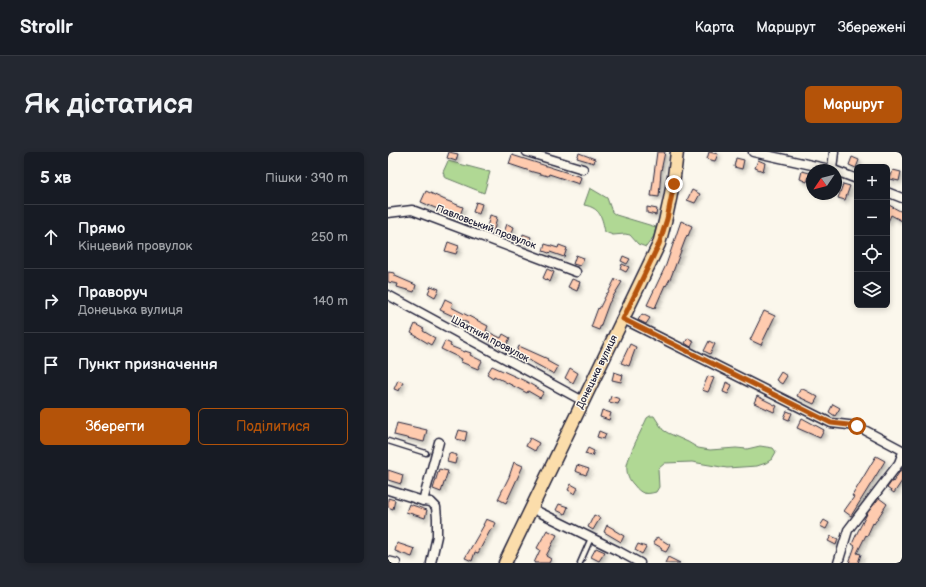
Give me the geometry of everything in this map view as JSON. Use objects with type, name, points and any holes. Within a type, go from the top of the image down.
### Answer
[{"type":"main road","name":"Донецька вулиця","points":[[505,563],[659,244],[667,219],[674,184],[678,152]]},
{"type":"street","points":[[527,152],[583,169]]},
{"type":"street","points":[[753,152],[807,164]]},
{"type":"street","points":[[834,152],[834,164]]},
{"type":"street","points":[[842,173],[854,178]]},
{"type":"street","points":[[890,193],[902,198]]},
{"type":"street","name":"Павловський провулок","points":[[388,213],[412,210],[576,272]]},
{"type":"street","name":"Шахтний провулок","points":[[388,295],[583,401]]},
{"type":"street","points":[[623,319],[831,423],[857,426],[902,450]]},
{"type":"street","points":[[423,501],[439,442]]},
{"type":"street","points":[[838,563],[848,530],[902,456]]},
{"type":"street","points":[[388,490],[431,502],[436,507],[437,536],[431,563]]},
{"type":"street","points":[[531,508],[640,563]]},
{"type":"street","points":[[388,561],[396,563]]},
{"type":"lane","points":[[388,441],[426,453]]},
{"type":"lane","points":[[580,563],[592,538]]},
{"type":"green space","points":[[448,161],[490,172],[484,193],[444,177],[443,172]]},
{"type":"green space","points":[[590,188],[607,198],[612,212],[616,215],[656,227],[654,236],[646,247],[638,244],[630,235],[613,235],[605,232],[600,214],[590,206],[584,205]]},
{"type":"green space","points":[[654,416],[663,430],[698,448],[710,450],[736,448],[747,449],[760,446],[773,448],[776,452],[772,459],[757,466],[727,468],[692,462],[665,463],[658,469],[659,487],[656,492],[644,493],[631,481],[627,474],[627,465],[639,435],[647,418]]},
{"type":"building","points":[[449,152],[458,154],[456,161],[447,158]]},
{"type":"building","points":[[657,152],[665,152],[661,171],[659,197],[651,196]]},
{"type":"building","points":[[709,152],[718,154],[715,161],[707,159]]},
{"type":"building","points":[[579,153],[595,159],[594,163],[577,158]]},
{"type":"building","points":[[512,155],[581,177],[579,184],[549,174],[548,176],[509,164]]},
{"type":"building","points":[[852,157],[859,160],[858,164],[854,164],[854,167],[849,165]]},
{"type":"building","points":[[736,158],[744,160],[742,169],[734,167]]},
{"type":"building","points":[[758,160],[765,163],[763,171],[755,168]]},
{"type":"building","points":[[893,170],[901,172],[899,181],[890,179]]},
{"type":"building","points":[[802,171],[806,172],[806,182],[800,179]]},
{"type":"building","points":[[843,184],[850,186],[845,200],[842,199]]},
{"type":"building","points":[[692,190],[700,194],[695,203],[687,200]]},
{"type":"building","points":[[426,191],[463,207],[459,218],[421,202]]},
{"type":"building","points":[[476,202],[482,204],[479,214],[473,212]]},
{"type":"building","points":[[890,206],[902,212],[902,221],[891,215],[890,217]]},
{"type":"building","points":[[647,207],[657,209],[656,215],[647,213]]},
{"type":"building","points":[[490,215],[497,217],[494,230],[487,228]]},
{"type":"building","points":[[681,221],[692,226],[671,277],[666,286],[665,285],[655,308],[647,305],[666,265]]},
{"type":"building","points":[[507,224],[514,227],[510,238],[503,235]]},
{"type":"building","points":[[523,234],[531,237],[528,244],[521,242]]},
{"type":"building","points":[[448,242],[459,246],[456,254],[445,251]]},
{"type":"building","points":[[545,244],[558,248],[559,245],[567,248],[564,257],[543,251]]},
{"type":"building","points":[[576,255],[584,258],[580,266],[573,264]]},
{"type":"building","points":[[623,256],[630,259],[627,264],[621,261]]},
{"type":"building","points":[[622,264],[629,267],[626,272],[620,269]]},
{"type":"building","points":[[547,269],[554,272],[550,282],[543,278]]},
{"type":"building","points":[[388,272],[395,273],[395,276],[416,285],[414,292],[397,287],[398,284],[388,282]]},
{"type":"building","points":[[572,279],[580,282],[577,291],[568,287]]},
{"type":"building","points":[[615,279],[622,282],[609,303],[599,330],[591,327],[598,308],[599,309]]},
{"type":"building","points":[[431,286],[439,289],[435,297],[428,293]]},
{"type":"building","points":[[445,299],[453,303],[451,307],[488,326],[486,331],[501,338],[503,334],[510,338],[505,347],[495,341],[494,343],[489,341],[490,339],[466,326],[468,323],[440,310]]},
{"type":"building","points":[[764,311],[775,316],[761,345],[750,340]]},
{"type":"building","points":[[642,314],[650,318],[646,324],[638,320]]},
{"type":"building","points":[[415,324],[435,338],[431,345],[411,333]]},
{"type":"building","points":[[688,338],[694,341],[691,347],[685,343]]},
{"type":"building","points":[[445,341],[451,344],[450,346],[471,353],[470,355],[482,361],[478,369],[461,362],[462,359],[441,349]]},
{"type":"building","points":[[709,341],[715,344],[710,354],[704,351]]},
{"type":"building","points":[[630,344],[636,347],[629,366],[621,363]]},
{"type":"building","points":[[519,346],[548,359],[547,361],[558,367],[554,374],[516,353]]},
{"type":"building","points":[[492,366],[525,381],[544,392],[540,398],[494,376],[493,378],[487,374]]},
{"type":"building","points":[[570,368],[578,373],[573,383],[565,378]]},
{"type":"building","points":[[614,372],[623,375],[621,382],[612,380]]},
{"type":"building","points":[[781,372],[787,376],[782,384],[776,380]]},
{"type":"building","points":[[708,376],[714,378],[708,392],[702,390]]},
{"type":"building","points":[[398,380],[403,382],[399,391],[394,389]]},
{"type":"building","points":[[726,382],[732,385],[728,394],[723,392]]},
{"type":"building","points":[[801,388],[818,397],[814,404],[797,396]]},
{"type":"building","points":[[611,396],[620,399],[618,404],[609,402]]},
{"type":"building","points":[[757,396],[777,406],[774,412],[754,403]]},
{"type":"building","points":[[833,404],[840,408],[835,416],[829,412]]},
{"type":"building","points":[[602,410],[611,413],[609,420],[600,417]]},
{"type":"building","points":[[787,411],[792,413],[789,420],[784,418]]},
{"type":"building","points":[[802,418],[824,430],[820,438],[797,428]]},
{"type":"building","points":[[397,423],[427,430],[424,442],[394,435]]},
{"type":"building","points":[[459,430],[467,432],[465,441],[456,439]]},
{"type":"building","points":[[599,431],[606,434],[604,439],[597,437]]},
{"type":"building","points":[[530,438],[539,443],[535,451],[526,446]]},
{"type":"building","points":[[588,448],[594,451],[592,456],[585,454]]},
{"type":"building","points":[[449,453],[457,455],[455,464],[447,462]]},
{"type":"building","points":[[876,456],[885,461],[851,516],[844,511],[854,497],[852,496]]},
{"type":"building","points":[[514,462],[523,466],[506,503],[498,499],[509,477]]},
{"type":"building","points":[[577,465],[589,469],[586,475],[575,471]]},
{"type":"building","points":[[902,468],[902,481],[894,493],[887,488]]},
{"type":"building","points":[[439,469],[448,471],[441,492],[433,489]]},
{"type":"building","points":[[388,470],[403,475],[401,484],[388,480]]},
{"type":"building","points":[[571,484],[578,488],[575,494],[568,490]]},
{"type":"building","points":[[388,498],[395,500],[393,509],[388,507]]},
{"type":"building","points":[[879,498],[887,504],[874,524],[873,523],[857,553],[861,554],[858,563],[849,563],[855,546],[852,544],[858,531],[868,512]]},
{"type":"building","points":[[409,504],[427,510],[425,518],[406,512]]},
{"type":"building","points":[[559,504],[568,507],[565,514],[556,510]]},
{"type":"building","points":[[594,515],[600,518],[593,530],[588,527]]},
{"type":"building","points":[[486,519],[496,523],[493,529],[491,529],[478,553],[475,552],[472,561],[465,558],[484,525]]},
{"type":"building","points":[[824,520],[829,523],[826,529],[820,526]]},
{"type":"building","points":[[607,525],[624,536],[621,542],[604,532]]},
{"type":"building","points":[[547,530],[557,535],[546,556],[551,559],[549,563],[534,563],[540,550],[537,548]]},
{"type":"building","points":[[831,536],[838,539],[836,545],[828,541]]},
{"type":"building","points":[[657,537],[670,545],[666,552],[661,550],[662,548],[653,543]]},
{"type":"building","points":[[397,543],[415,549],[412,557],[395,551]]},
{"type":"building","points":[[638,544],[646,547],[642,554],[635,550]]},
{"type":"building","points":[[596,548],[605,552],[599,561],[591,557]]},
{"type":"building","points":[[668,557],[680,563],[665,563]]},
{"type":"route","points":[[674,184],[667,219],[659,244],[623,319],[831,423],[857,426]]}]
